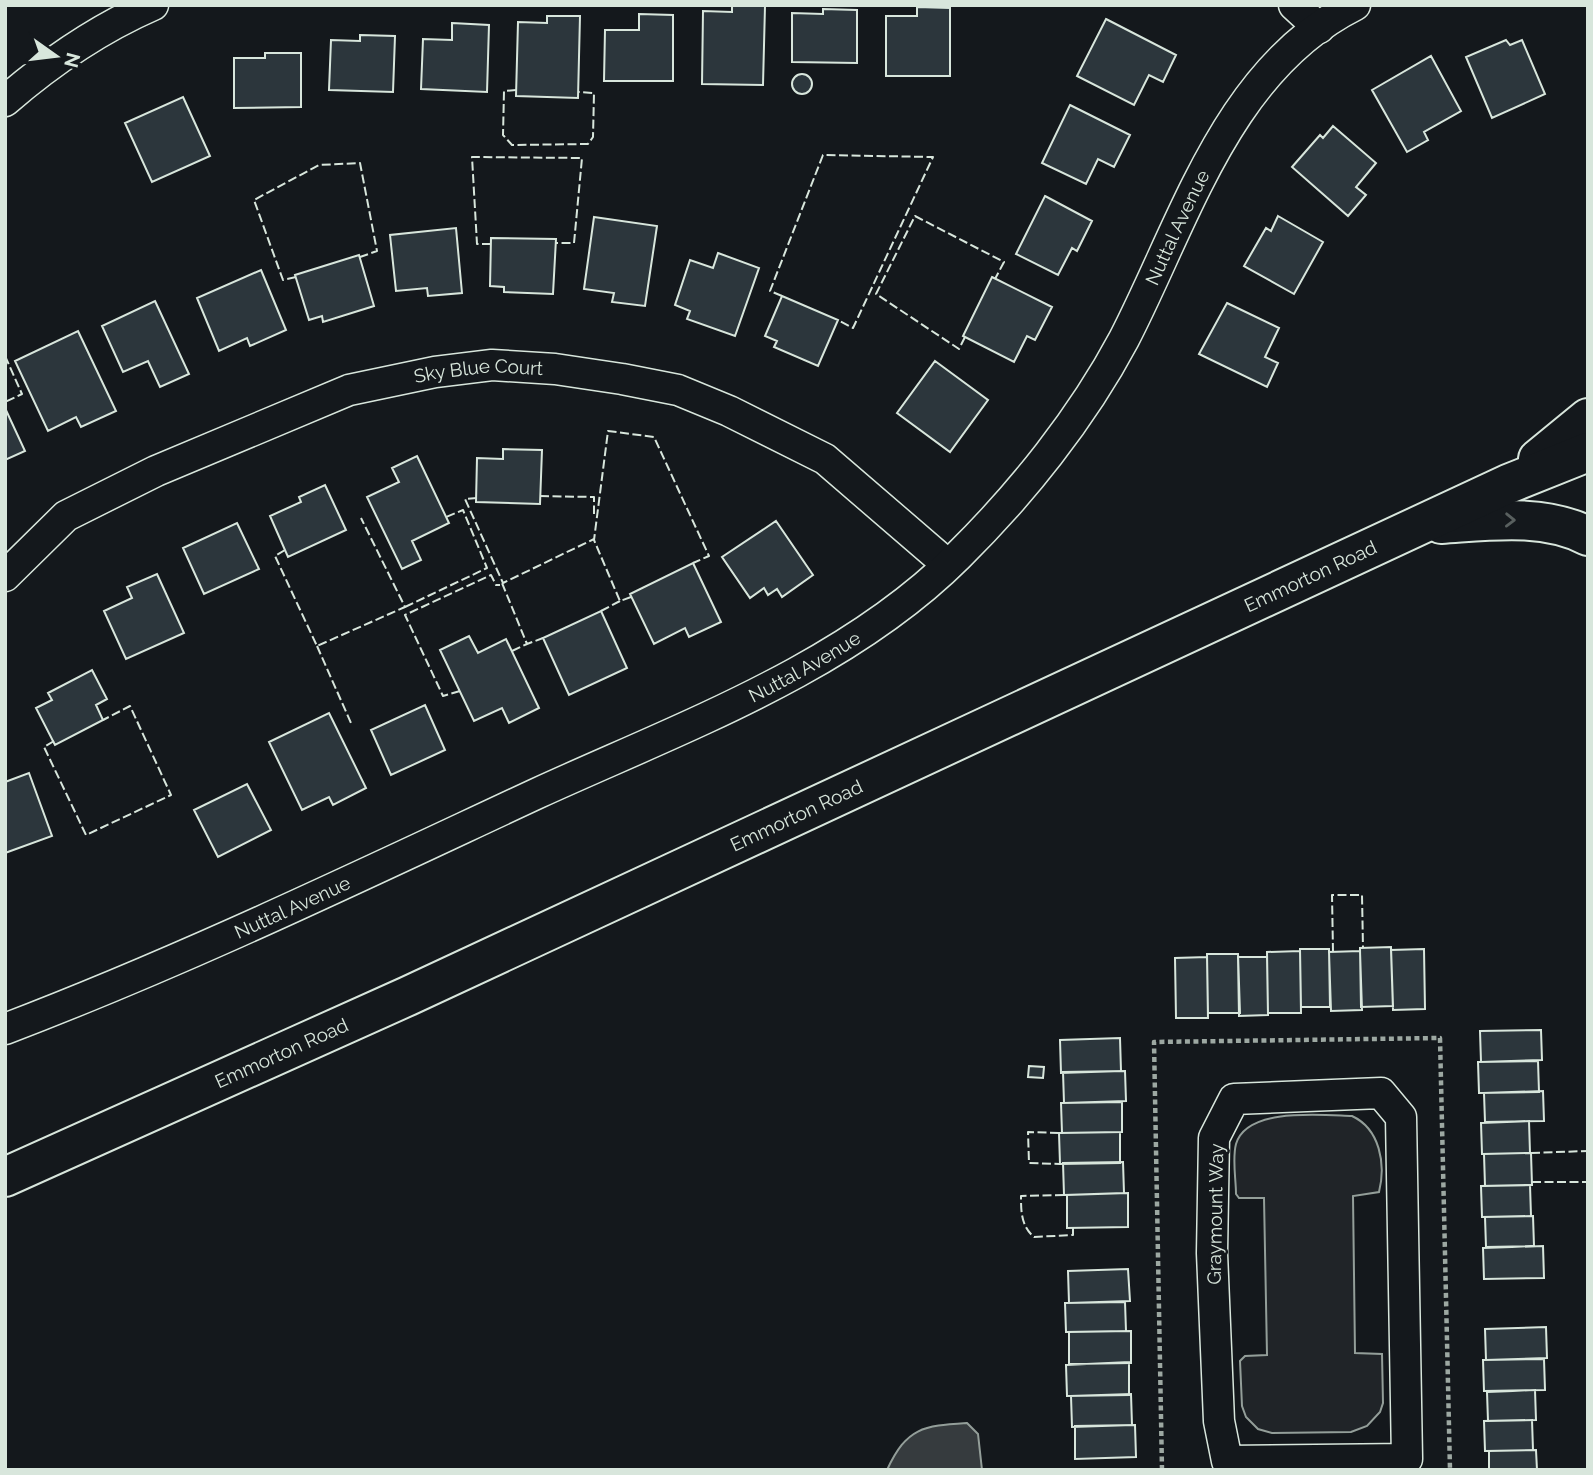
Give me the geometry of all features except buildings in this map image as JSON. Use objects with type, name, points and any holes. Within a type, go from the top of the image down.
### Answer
[{"type":"main road","points":[[1508,484],[1588,418]]},
{"type":"main road","name":"Emmorton Road","points":[[5,1177],[408,996],[1508,484],[1588,452]]},
{"type":"main road","points":[[1418,526],[1510,519],[1542,523],[1588,536]]},
{"type":"street","points":[[5,101],[39,72],[115,22],[153,5]]},
{"type":"street","points":[[1294,5],[1319,28]]},
{"type":"street","name":"Nuttal Avenue","points":[[5,1029],[258,923],[755,692],[852,639],[904,606],[948,565],[1022,484],[1082,407],[1123,340],[1222,140],[1271,67],[1319,28],[1355,5]]},
{"type":"street","name":"Sky Blue Court","points":[[5,576],[66,516],[156,471],[349,390],[435,372],[492,366],[555,369],[633,381],[678,390],[729,411],[825,459],[948,565]]},
{"type":"street","name":"Graymount Way","points":[[1381,1093],[1401,1117],[1407,1464],[1227,1461],[1219,1421],[1212,1253],[1214,1138],[1234,1099],[1381,1093]]},
{"type":"path","points":[[1162,1470],[1154,1042],[1440,1038],[1450,1470]]},
{"type":"shaded area","points":[[1305,1115],[1352,1116],[1369,1129],[1379,1148],[1381,1159],[1379,1192],[1353,1196],[1355,1353],[1382,1354],[1383,1403],[1380,1412],[1367,1426],[1351,1432],[1272,1433],[1258,1429],[1246,1417],[1242,1406],[1240,1361],[1245,1356],[1267,1355],[1264,1198],[1239,1198],[1236,1194],[1236,1144],[1243,1132],[1254,1124],[1269,1119]]},
{"type":"shaded area","points":[[967,1423],[978,1434],[982,1470],[887,1470],[902,1445],[918,1432],[928,1428]]},
{"type":"fence","points":[[516,90],[504,91],[503,135],[512,145],[588,144],[593,137],[594,93],[578,92]]},
{"type":"fence","points":[[782,296],[770,291],[823,155],[933,157],[853,328],[838,320]]},
{"type":"fence","points":[[491,244],[477,244],[472,157],[582,158],[574,243],[555,243]]},
{"type":"fence","points":[[296,277],[283,280],[254,200],[319,165],[360,163],[377,251],[360,257]]},
{"type":"fence","points":[[965,337],[959,349],[876,294],[915,216],[1004,262],[995,279]]},
{"type":"fence","points":[[5,356],[22,394],[5,402]]},
{"type":"fence","points":[[631,597],[620,601],[594,540],[608,431],[654,437],[709,556],[693,563]]},
{"type":"fence","points":[[540,496],[594,497],[594,514]]},
{"type":"fence","points":[[477,498],[465,499],[503,583],[594,539]]},
{"type":"fence","points":[[405,607],[487,568],[463,510],[446,517]]},
{"type":"fence","points":[[285,550],[275,556],[317,646],[405,607],[361,518]]},
{"type":"fence","points":[[460,691],[443,696],[405,615],[491,575],[496,585],[500,585]]},
{"type":"fence","points":[[502,583],[527,644],[543,638]]},
{"type":"fence","points":[[601,611],[620,601]]},
{"type":"fence","points":[[512,651],[527,644]]},
{"type":"fence","points":[[317,646],[351,723]]},
{"type":"fence","points":[[54,741],[44,747],[86,835],[171,795],[130,706],[103,720]]},
{"type":"fence","points":[[1333,952],[1332,895],[1362,895],[1363,948]]},
{"type":"fence","points":[[1059,1133],[1028,1132],[1029,1163],[1060,1164]]},
{"type":"fence","points":[[1531,1153],[1588,1151]]},
{"type":"fence","points":[[1532,1182],[1588,1182]]},
{"type":"fence","points":[[1064,1195],[1021,1196],[1023,1218],[1026,1228],[1034,1237],[1073,1235],[1073,1228]]}]
